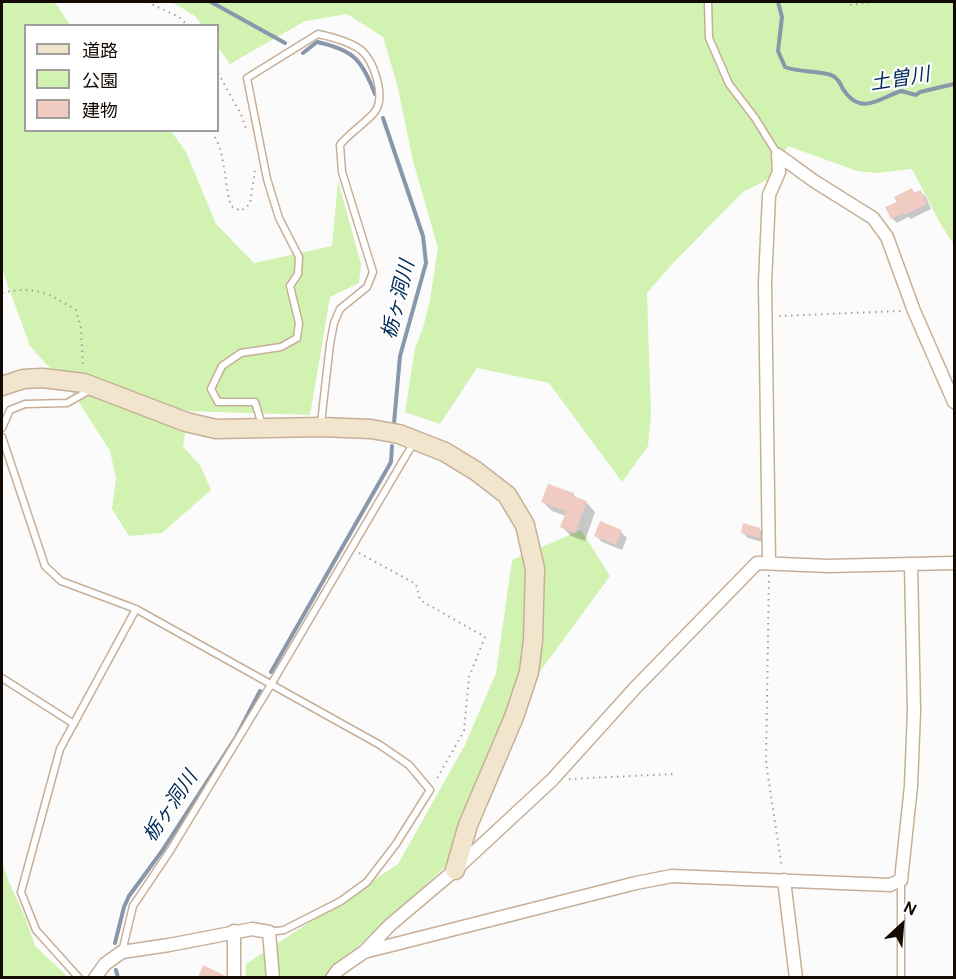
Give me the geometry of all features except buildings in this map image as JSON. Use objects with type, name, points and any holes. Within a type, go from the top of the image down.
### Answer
[{"type":"street","points":[[778,155],[873,218],[887,237],[914,311],[954,402]]},
{"type":"street","points":[[769,563],[765,283],[768,195],[779,172],[778,155]]},
{"type":"street","points":[[2,386],[42,378],[88,385],[186,422],[216,429],[321,427],[372,429],[399,434],[445,452],[476,471],[507,495],[525,525],[535,568],[533,640],[529,672],[514,717],[468,825],[455,870]]},
{"type":"street","points":[[332,978],[338,970],[364,952],[390,925],[455,870],[552,780],[636,687],[757,562],[829,566],[954,563]]},
{"type":"street","points":[[364,952],[636,883],[672,876],[890,885],[901,880],[911,786],[914,711],[911,564]]},
{"type":"street","points":[[784,880],[796,978]]},
{"type":"street","points":[[95,978],[105,964],[122,952],[252,929],[269,932],[273,978]]},
{"type":"street","points":[[234,931],[234,978]]},
{"type":"lane","points":[[708,2],[709,38],[729,84],[755,118],[778,155]]},
{"type":"lane","points":[[263,429],[255,402],[218,402],[211,388],[222,366],[241,353],[281,347],[297,338],[299,323],[290,286],[298,274],[298,257],[279,218],[267,179],[247,78],[318,34],[333,37],[362,51],[372,67],[381,91],[376,110],[347,135],[340,145],[342,172],[373,272],[367,287],[340,309],[334,323],[321,427]]},
{"type":"lane","points":[[2,428],[10,410],[25,404],[67,403],[88,385]]},
{"type":"lane","points":[[2,437],[45,566],[61,581],[136,609],[272,683],[380,744],[409,765],[430,789],[396,844],[367,882],[341,901],[284,930],[269,932]]},
{"type":"lane","points":[[122,952],[133,906],[170,851],[272,683],[416,439]]},
{"type":"lane","points":[[79,978],[36,930],[21,892],[60,748],[136,609]]},
{"type":"lane","points":[[2,678],[74,724]]},
{"type":"lane","points":[[901,880],[901,978]]},
{"type":"path","points":[[147,2],[179,17],[186,24]]},
{"type":"path","points":[[845,2],[849,4],[874,2]]},
{"type":"path","points":[[219,75],[241,114],[248,135]]},
{"type":"path","points":[[215,137],[222,150],[226,190],[231,206],[242,211],[250,204],[255,165]]},
{"type":"path","points":[[2,293],[32,289],[51,294],[76,310],[81,328],[88,385]]},
{"type":"path","points":[[767,317],[914,311]]},
{"type":"path","points":[[351,549],[416,584],[420,600],[485,637],[469,677],[464,731],[440,776],[430,789]]},
{"type":"path","points":[[769,563],[766,763],[784,880]]},
{"type":"path","points":[[552,780],[675,774]]},
{"type":"green space","points":[[2,2],[55,2],[69,24],[24,24],[24,132],[172,132],[186,152],[216,224],[254,263],[332,246],[338,181],[361,264],[359,283],[330,297],[310,415],[188,411],[183,447],[200,465],[211,490],[162,533],[129,536],[112,509],[116,478],[110,451],[75,396],[30,346],[2,269]]},
{"type":"green space","points":[[172,2],[954,2],[954,245],[912,169],[876,173],[857,171],[788,146],[769,179],[743,192],[647,293],[651,415],[648,446],[622,482],[549,383],[477,368],[440,424],[405,412],[415,348],[430,300],[438,248],[413,161],[397,84],[383,37],[347,14],[305,21],[230,64],[219,48],[219,24],[201,24],[195,16]]},
{"type":"green space","points":[[581,530],[610,576],[533,681],[484,766],[445,867],[354,950],[332,977],[246,978],[246,964],[398,864],[465,745],[496,673],[512,560]]},
{"type":"green space","points":[[2,861],[35,946],[68,977],[2,977]]},
{"type":"waterway","name":"栃ヶ洞川","points":[[211,2],[285,43]]},
{"type":"waterway","name":"土曽川","points":[[778,2],[782,17],[778,51],[785,67],[833,76],[857,102],[870,103],[901,91],[916,95],[954,84]]},
{"type":"waterway","name":"栃ヶ洞川","points":[[303,53],[317,42],[348,53],[361,65],[375,94]]},
{"type":"waterway","name":"栃ヶ洞川","points":[[383,118],[423,236],[426,263],[400,356],[394,423]]},
{"type":"waterway","name":"栃ヶ洞川","points":[[271,672],[391,462],[392,446]]},
{"type":"waterway","name":"栃ヶ洞川","points":[[115,943],[129,896],[162,851],[236,737],[260,691]]},
{"type":"waterway","name":"栃ヶ洞川","points":[[116,970],[118,978]]}]
